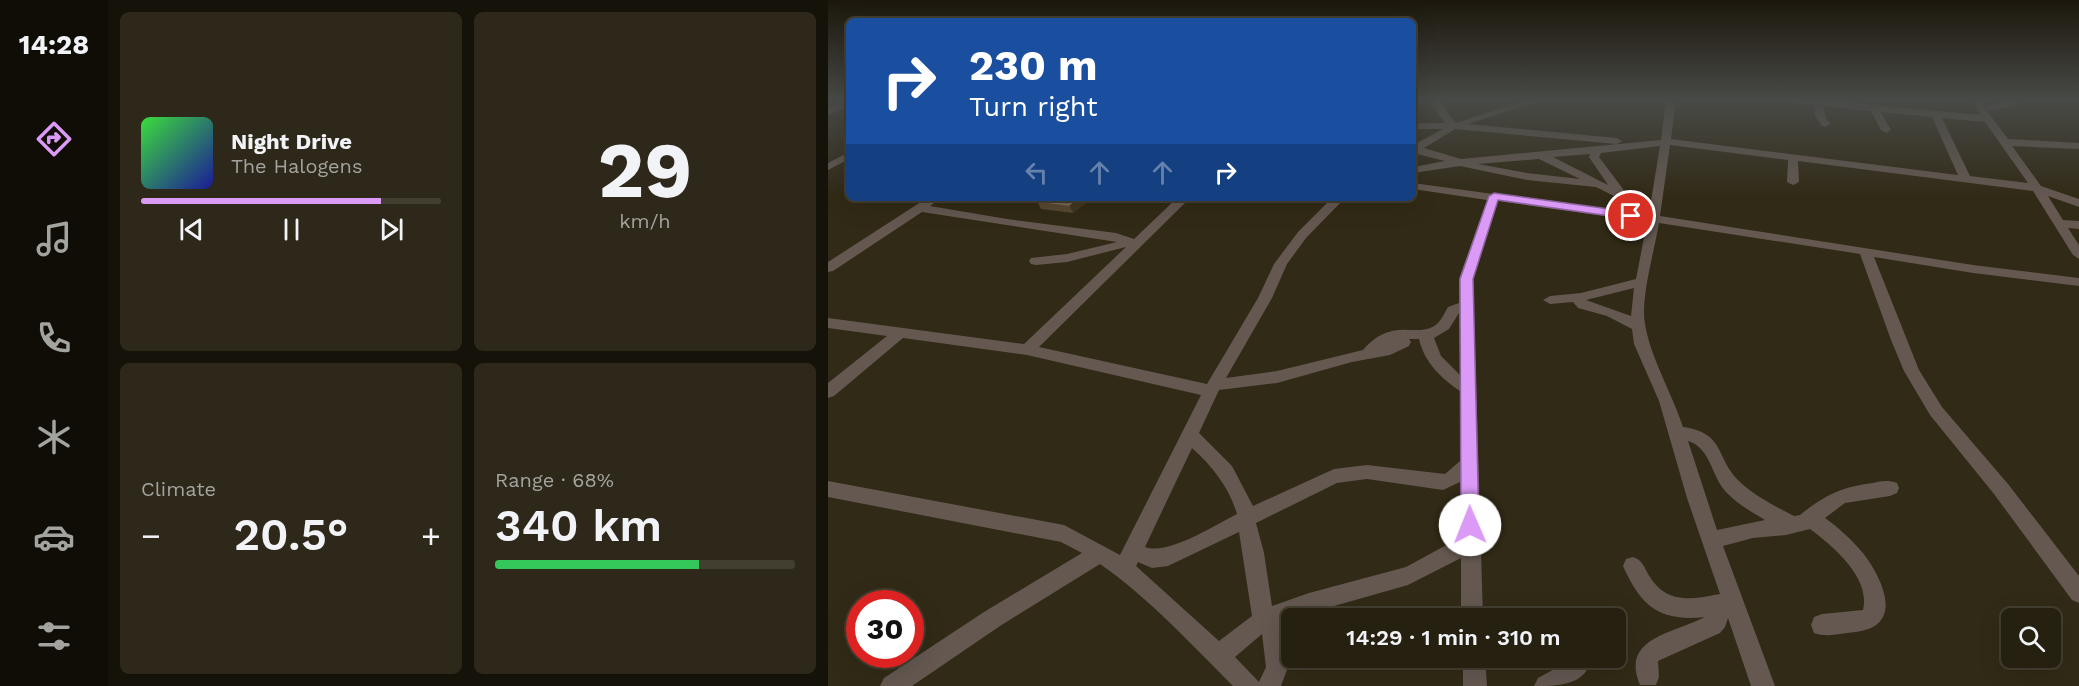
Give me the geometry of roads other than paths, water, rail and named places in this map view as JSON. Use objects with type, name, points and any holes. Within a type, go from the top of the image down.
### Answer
[{"type":"street","points":[[1416,148],[1445,131]]},
{"type":"street","points":[[1499,131],[1640,143],[1665,142],[2037,188],[2079,203]]},
{"type":"street","points":[[1667,131],[1637,310],[1642,344],[1667,400],[1711,540],[1726,604],[1763,686]]},
{"type":"street","points":[[1944,131],[1966,180]]},
{"type":"street","points":[[1996,131],[2037,188],[2079,255]]},
{"type":"street","points":[[2003,142],[2079,146]]},
{"type":"street","points":[[1416,170],[1455,163],[1596,151],[1640,143]]},
{"type":"street","points":[[1416,150],[1455,163],[1514,175],[1543,180],[1598,184]]},
{"type":"street","points":[[1596,151],[1594,157],[1622,196]]},
{"type":"street","points":[[834,152],[846,154]]},
{"type":"street","points":[[1536,155],[1654,212]]},
{"type":"street","points":[[1472,608],[1466,279],[1497,197],[1514,175],[1536,155]]},
{"type":"street","points":[[828,167],[846,156]]},
{"type":"street","points":[[1793,158],[1793,183]]},
{"type":"street","points":[[1416,186],[1497,197],[1654,212],[1866,253],[2079,282]]},
{"type":"street","points":[[828,268],[930,201]]},
{"type":"street","points":[[1027,350],[1133,244],[1181,201]]},
{"type":"street","points":[[1128,560],[1212,388],[1265,298],[1281,264],[1302,235],[1336,201]]},
{"type":"street","points":[[920,208],[1006,223],[1116,237],[1133,244]]},
{"type":"street","points":[[2059,223],[2079,225]]},
{"type":"street","points":[[1036,261],[1067,258],[1133,244]]},
{"type":"street","points":[[1866,253],[1898,340],[1912,371],[1936,411],[2001,489],[2079,593]]},
{"type":"street","points":[[1550,300],[1577,298],[1642,282]]},
{"type":"street","points":[[1577,298],[1583,305],[1612,313],[1639,326]]},
{"type":"street","points":[[1368,354],[1377,341],[1388,335],[1405,332],[1425,335],[1443,327],[1453,310],[1467,305]]},
{"type":"street","points":[[828,322],[1027,350],[1212,388],[1257,381],[1390,350],[1404,342]]},
{"type":"street","points":[[828,392],[900,333]]},
{"type":"street","points":[[1425,335],[1430,350],[1437,360],[1451,377],[1468,389]]},
{"type":"street","points":[[1677,433],[1690,434],[1707,443],[1713,449],[1730,485],[1738,493],[1801,521],[1826,529],[1849,551],[1864,571],[1876,601],[1875,614],[1867,620],[1822,625]]},
{"type":"street","points":[[1190,435],[1226,469],[1244,503],[1254,552],[1273,617],[1277,667],[1269,686]]},
{"type":"street","points":[[828,489],[1064,534],[1100,553],[1128,560],[1152,560],[1168,557],[1334,476],[1367,472],[1443,482],[1451,480],[1469,464]]},
{"type":"street","points":[[1711,540],[1753,529],[1801,521],[1839,497],[1890,488]]},
{"type":"street","points":[[1219,657],[1238,639],[1273,617],[1343,593],[1398,579],[1433,565],[1471,541]]},
{"type":"street","points":[[892,686],[1100,553]]},
{"type":"street","points":[[1128,560],[1249,686]]},
{"type":"street","points":[[1634,566],[1652,596],[1660,603],[1679,607],[1726,604]]},
{"type":"street","points":[[1648,677],[1646,660],[1650,653],[1712,625],[1726,604]]},
{"type":"street","points":[[1474,668],[1475,686]]},
{"type":"street","points":[[1546,686],[1577,668]]}]
